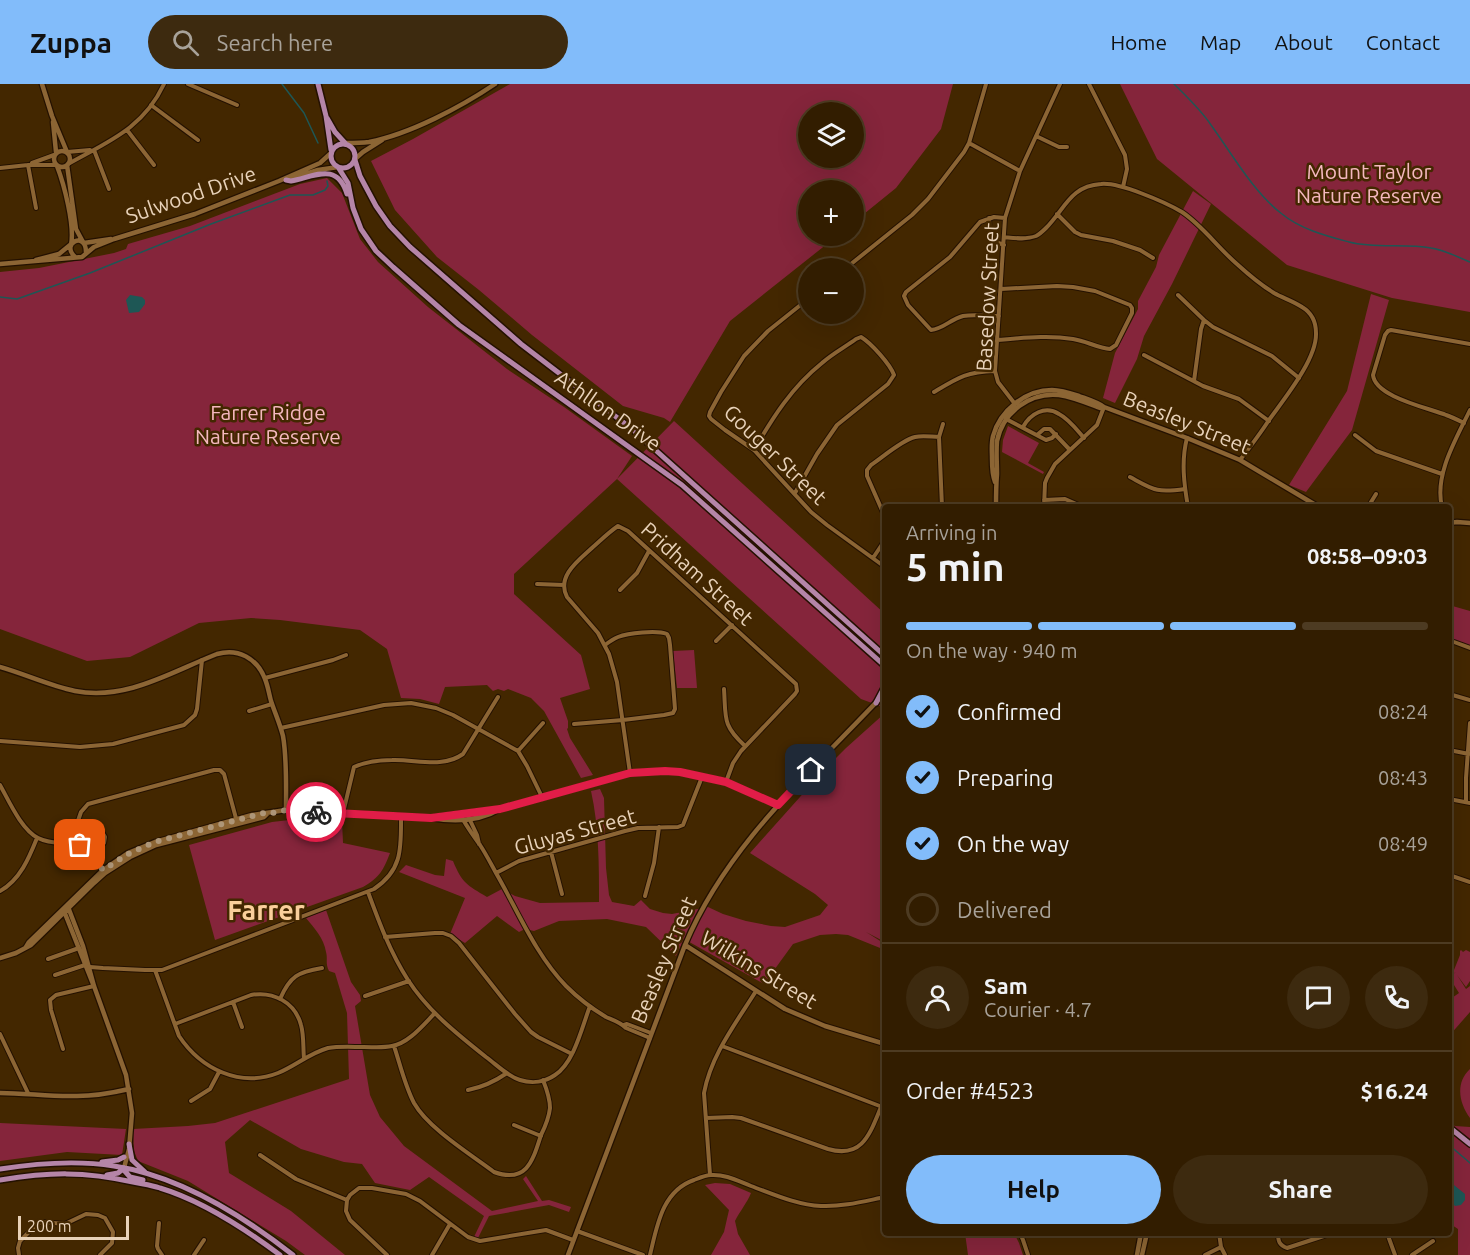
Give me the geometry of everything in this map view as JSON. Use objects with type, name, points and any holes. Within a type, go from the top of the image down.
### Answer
[{"type":"main road","points":[[318,84],[326,116],[332,162],[338,167],[348,167],[355,159],[354,149],[335,132],[326,116]]},
{"type":"main road","points":[[331,152],[336,145],[346,143]]},
{"type":"main road","name":"Athllon Drive","points":[[355,159],[365,186],[376,206],[390,226],[410,247],[513,338],[639,435],[882,653]]},
{"type":"main road","name":"Athllon Drive","points":[[338,167],[348,183],[359,225],[371,245],[384,260],[468,332],[682,484],[882,663]]},
{"type":"main road","points":[[282,181],[326,173],[332,174],[340,179],[351,200]]},
{"type":"main road","points":[[876,703],[882,692]]},
{"type":"main road","points":[[1452,1129],[1470,1144]]},
{"type":"main road","points":[[129,1144],[132,1160],[146,1173]]},
{"type":"main road","points":[[95,1164],[118,1160],[124,1156]]},
{"type":"main road","points":[[0,1169],[45,1163],[95,1164],[146,1173],[168,1181],[236,1215],[293,1255]]},
{"type":"main road","points":[[0,1180],[52,1173],[103,1175],[118,1173],[123,1168]]},
{"type":"main road","points":[[123,1168],[130,1177],[152,1183],[217,1214],[280,1255]]},
{"type":"main road","points":[[103,1175],[163,1189]]},
{"type":"street","points":[[0,264],[77,258],[82,257],[86,252],[86,246],[76,229],[67,165],[70,160],[42,84]]},
{"type":"street","points":[[0,168],[67,165],[127,130],[140,119],[164,84]]},
{"type":"street","points":[[188,84],[237,105]]},
{"type":"street","points":[[346,143],[367,142],[387,137],[423,123],[459,106],[495,84]]},
{"type":"street","points":[[858,258],[912,215],[928,199],[969,143],[986,84]]},
{"type":"street","name":"Basedow Street","points":[[1016,406],[998,382],[995,371],[1005,218],[1020,171],[1060,84]]},
{"type":"street","points":[[1089,84],[1125,155],[1127,169],[1123,187]]},
{"type":"street","points":[[151,105],[198,140]]},
{"type":"street","points":[[51,112],[55,154],[53,160],[63,181],[72,230],[70,253],[77,258]]},
{"type":"street","points":[[127,130],[154,165]]},
{"type":"street","points":[[1035,136],[1059,147],[1067,147]]},
{"type":"street","points":[[355,159],[387,137]]},
{"type":"street","points":[[969,143],[1020,171]]},
{"type":"street","points":[[28,165],[63,150],[67,152],[94,150]]},
{"type":"street","points":[[94,150],[109,189]]},
{"type":"street","name":"Sulwood Drive","points":[[282,181],[320,163],[331,152]]},
{"type":"street","points":[[28,165],[36,208]]},
{"type":"street","name":"Sulwood Drive","points":[[86,252],[114,239],[195,214],[282,181],[318,170],[338,167]]},
{"type":"street","points":[[1004,237],[1020,238],[1042,233],[1068,199],[1085,188],[1102,183],[1123,187],[1179,210],[1200,226],[1220,248],[1262,285],[1306,310],[1316,325],[1316,341],[1299,378],[1240,460]]},
{"type":"street","points":[[1057,214],[1075,232],[1113,241],[1140,250],[1153,258]]},
{"type":"street","points":[[999,316],[965,316],[939,329],[931,330],[908,305],[904,296],[950,257],[980,222],[989,218],[1005,218]]},
{"type":"street","points":[[989,218],[990,240],[1004,245]]},
{"type":"street","name":"Sulwood Drive","points":[[83,243],[114,239]]},
{"type":"street","points":[[36,260],[59,254],[78,241],[83,243]]},
{"type":"street","points":[[997,340],[1054,337],[1080,340],[1110,349],[1116,345],[1132,313],[1130,305],[1095,291],[1057,286],[1001,289]]},
{"type":"street","points":[[1178,294],[1213,327],[1272,356],[1299,378]]},
{"type":"street","name":"Gouger Street","points":[[798,307],[750,349],[733,371],[709,416],[754,450],[826,525],[882,565]]},
{"type":"street","points":[[1194,381],[1204,320]]},
{"type":"street","points":[[1464,423],[1398,398],[1377,384],[1373,375],[1385,335],[1391,330],[1470,344]]},
{"type":"street","points":[[754,450],[779,409],[802,380],[856,339],[863,338],[889,365],[894,375],[893,378],[837,425],[795,493]]},
{"type":"street","points":[[1144,355],[1203,386],[1239,399],[1269,420]]},
{"type":"street","points":[[934,392],[968,374],[978,371],[995,371]]},
{"type":"street","name":"Beasley Street","points":[[996,504],[992,443],[996,428],[1016,406],[1030,395],[1055,390],[1071,393],[1240,460],[1314,504]]},
{"type":"street","points":[[1044,504],[1045,483],[1055,464],[1097,425],[1104,407]]},
{"type":"street","points":[[1442,504],[1442,474],[1470,410]]},
{"type":"street","points":[[1023,427],[1028,418],[1035,413],[1052,411],[1063,416],[1084,438]]},
{"type":"street","points":[[1005,418],[1046,440],[1056,434]]},
{"type":"street","points":[[942,424],[939,437],[942,504]]},
{"type":"street","points":[[1037,435],[1050,429],[1070,450]]},
{"type":"street","points":[[1355,435],[1376,451],[1442,474]]},
{"type":"street","points":[[882,511],[867,476],[867,470],[907,440],[923,436],[939,437]]},
{"type":"street","points":[[1187,438],[1183,451],[1188,504]]},
{"type":"street","points":[[1130,477],[1160,491],[1185,489]]},
{"type":"street","points":[[1370,504],[1376,494]]},
{"type":"street","points":[[1044,500],[1065,500],[1075,504]]},
{"type":"street","points":[[1452,523],[1470,523]]},
{"type":"street","name":"Pridham Street","points":[[564,585],[565,578],[572,567],[618,526],[628,531],[792,680],[797,688],[795,694],[745,746],[734,762],[726,782]]},
{"type":"street","points":[[873,558],[882,544]]},
{"type":"street","points":[[620,590],[637,573],[649,550]]},
{"type":"street","points":[[537,584],[564,585],[567,597],[598,633],[605,645],[615,672],[630,773]]},
{"type":"street","points":[[716,641],[732,625]]},
{"type":"street","points":[[574,724],[673,713],[675,704],[667,634],[662,632],[625,634],[605,645]]},
{"type":"street","points":[[1454,642],[1470,648]]},
{"type":"street","points":[[0,667],[72,690],[99,694],[137,687],[222,653],[240,653],[252,660],[265,678],[281,728],[284,745],[286,810]]},
{"type":"street","points":[[265,678],[346,655]]},
{"type":"street","points":[[0,741],[80,747],[99,746],[184,725],[195,715],[197,709],[202,660]]},
{"type":"street","points":[[724,689],[728,726],[733,735],[745,746]]},
{"type":"street","points":[[1452,695],[1470,700]]},
{"type":"street","name":"Beasley Street","points":[[568,1255],[697,916],[724,872],[777,806],[882,696]]},
{"type":"street","points":[[343,813],[354,767],[393,760],[434,762],[453,760],[463,754],[498,697]]},
{"type":"street","points":[[281,728],[384,705],[403,703],[436,708],[518,751],[542,797]]},
{"type":"street","points":[[249,711],[272,704]]},
{"type":"street","points":[[518,751],[543,723]]},
{"type":"street","points":[[1452,800],[1468,803],[1466,778],[1470,723]]},
{"type":"street","points":[[1452,751],[1469,754]]},
{"type":"street","points":[[70,844],[82,809],[88,804],[214,770],[220,770],[224,774],[236,821]]},
{"type":"street","points":[[0,958],[31,945],[104,871],[128,854],[155,842],[264,813],[286,810],[431,818],[462,817],[490,809],[500,809],[630,773],[665,771],[726,782],[777,806]]},
{"type":"street","name":"Gluyas Street","points":[[496,873],[519,861],[625,831],[683,825],[702,776]]},
{"type":"street","points":[[0,785],[25,826],[37,837],[49,842],[80,845],[104,871]]},
{"type":"street","points":[[55,975],[80,966],[155,970],[170,967],[368,892],[387,879],[395,867],[401,847],[401,816]]},
{"type":"street","points":[[468,816],[480,845]]},
{"type":"street","points":[[462,817],[553,971],[576,996],[606,1017],[623,1025],[627,1024],[650,1036]]},
{"type":"street","points":[[645,896],[654,863],[659,827]]},
{"type":"street","points":[[0,891],[12,883],[19,874],[37,837]]},
{"type":"street","points":[[87,850],[96,843]]},
{"type":"street","points":[[551,852],[562,894]]},
{"type":"street","points":[[1452,875],[1470,882]]},
{"type":"street","points":[[368,892],[385,937],[409,981],[435,1013],[454,1030],[507,1073],[520,1080],[530,1082],[543,1080],[554,1076],[565,1067],[590,1006]]},
{"type":"street","points":[[66,908],[87,966]]},
{"type":"street","points":[[66,908],[126,1075],[132,1113],[127,1157],[123,1168]]},
{"type":"street","points":[[385,937],[435,933],[451,936],[531,1032],[572,1054]]},
{"type":"street","name":"Wilkins Street","points":[[685,945],[784,1009],[825,1026],[882,1043]]},
{"type":"street","points":[[48,959],[79,948]]},
{"type":"street","points":[[280,999],[287,983],[295,976],[322,968]]},
{"type":"street","points":[[155,970],[179,1036],[208,1066],[219,1072],[240,1077],[261,1077],[280,1072],[329,1048],[394,1046],[409,1037],[435,1013]]},
{"type":"street","points":[[365,996],[409,981]]},
{"type":"street","points":[[63,1049],[50,1000],[56,995],[94,986]]},
{"type":"street","points":[[710,1175],[704,1093],[706,1081],[715,1058],[756,991]]},
{"type":"street","points":[[175,1024],[256,994],[269,995],[291,1006],[299,1018],[303,1059]]},
{"type":"street","points":[[233,1002],[242,1027]]},
{"type":"street","points":[[0,1034],[28,1093]]},
{"type":"street","points":[[394,1046],[410,1094],[420,1111],[435,1128],[494,1172],[510,1176],[523,1171],[532,1160],[549,1114],[548,1093],[543,1080]]},
{"type":"street","points":[[722,1046],[882,1107]]},
{"type":"street","points":[[191,1101],[210,1089],[219,1072]]},
{"type":"street","points":[[468,1090],[484,1087],[507,1073]]},
{"type":"street","points":[[0,1093],[84,1096],[129,1089]]},
{"type":"street","points":[[706,1118],[741,1118],[828,1149],[847,1152],[864,1142],[870,1135],[882,1109]]},
{"type":"street","points":[[514,1125],[541,1136]]},
{"type":"street","points":[[123,1168],[124,1156],[129,1144]]},
{"type":"street","points":[[260,1155],[296,1179],[347,1200]]},
{"type":"street","points":[[650,1255],[663,1207],[678,1188],[687,1182],[710,1175],[730,1178],[784,1198],[821,1206],[882,1198]]},
{"type":"street","points":[[387,1255],[350,1221],[346,1211],[347,1200],[358,1188],[365,1187],[406,1194],[468,1237],[480,1241],[546,1230],[573,1239]]},
{"type":"street","points":[[19,1255],[20,1241],[37,1224],[42,1222],[65,1224],[86,1214],[105,1218],[113,1232],[112,1243],[100,1255]]},
{"type":"street","points":[[159,1223],[157,1246],[162,1255]]},
{"type":"street","points":[[432,1255],[450,1224]]},
{"type":"street","points":[[577,1230],[643,1255]]},
{"type":"street","points":[[1021,1236],[1028,1255]]},
{"type":"street","points":[[1137,1255],[1140,1236]]},
{"type":"street","points":[[1142,1255],[1146,1236]]},
{"type":"street","points":[[1219,1236],[1225,1255]]},
{"type":"street","points":[[1278,1236],[1279,1243],[1287,1248],[1320,1236]]},
{"type":"street","points":[[1388,1236],[1395,1255]]},
{"type":"street","points":[[194,1255],[204,1240]]},
{"type":"street","points":[[1412,1255],[1433,1241]]},
{"type":"street","points":[[1205,1255],[1221,1246]]},
{"type":"green space","points":[[510,84],[953,84],[941,129],[896,188],[864,214],[864,180],[798,180],[798,246],[824,246],[809,258],[798,258],[798,267],[730,321],[670,422],[664,418],[623,406],[437,257],[395,210],[371,161]]},
{"type":"green space","name":"Mount Taylor Nature Reserve","points":[[1120,84],[1470,84],[1470,312],[1392,298],[1287,265],[1157,159]]},
{"type":"green space","name":"Farrer Ridge Nature Reserve","points":[[327,178],[342,193],[360,239],[378,262],[428,307],[507,369],[632,456],[617,479],[514,574],[514,594],[581,655],[590,689],[560,698],[568,721],[567,729],[570,738],[593,775],[581,778],[544,711],[531,698],[508,689],[493,691],[487,685],[445,687],[439,704],[420,699],[401,698],[387,649],[360,630],[251,618],[199,623],[130,657],[87,661],[0,629],[0,272],[39,268],[114,253],[126,249],[128,244],[190,226],[300,184]]},
{"type":"green space","points":[[1193,191],[1211,204],[1144,336],[1137,359],[1115,403],[1103,398],[1115,353],[1138,309],[1138,301],[1156,267],[1159,255]]},
{"type":"green space","points":[[1371,294],[1389,300],[1352,430],[1306,492],[1289,485],[1347,391]]},
{"type":"green space","points":[[674,421],[882,611],[882,708],[861,699],[617,479]]},
{"type":"green space","points":[[1008,426],[1039,443],[1028,463],[1044,472],[1043,474],[1002,452]]},
{"type":"green space","points":[[1452,606],[1470,611],[1470,647],[1452,641]]},
{"type":"green space","points":[[694,650],[697,688],[677,688],[673,651]]},
{"type":"green space","points":[[882,716],[882,940],[866,932],[882,942],[882,949],[848,935],[820,935],[793,944],[764,984],[684,939],[676,956],[646,927],[607,919],[559,921],[534,931],[525,929],[519,932],[497,916],[465,943],[450,934],[465,898],[399,872],[406,865],[444,876],[446,859],[453,861],[466,883],[487,897],[502,889],[515,896],[540,903],[599,902],[597,832],[591,791],[600,789],[604,798],[606,868],[612,902],[634,906],[641,900],[650,909],[672,914],[708,907],[746,921],[785,927],[820,915],[828,905],[815,894],[750,853],[846,748]]},
{"type":"green space","points":[[298,819],[342,821],[343,843],[390,853],[383,869],[377,877],[363,887],[215,940],[189,845],[272,822]]},
{"type":"green space","points":[[326,910],[351,982],[360,995],[361,1001],[355,1006],[370,1095],[380,1117],[404,1146],[492,1211],[538,1201],[523,1179],[526,1176],[542,1201],[549,1200],[571,1207],[569,1212],[549,1205],[489,1216],[478,1238],[474,1237],[484,1216],[429,1177],[410,1190],[375,1183],[362,1164],[344,1162],[301,1149],[250,1120],[225,1142],[229,1173],[291,1211],[345,1255],[305,1255],[188,1181],[138,1161],[134,1151],[133,1129],[215,1123],[349,1079],[347,1013],[335,973],[329,971],[323,942],[306,918]]},
{"type":"green space","points":[[1460,951],[1470,952],[1470,981],[1466,987],[1457,975],[1466,989],[1470,986],[1470,1012],[1452,1033],[1452,998],[1459,993],[1452,982],[1452,975],[1456,972],[1452,974],[1452,971]]},
{"type":"green space","points":[[1470,1069],[1470,1118],[1463,1106],[1460,1093],[1462,1080]]},
{"type":"green space","points":[[0,1123],[126,1129],[122,1155],[67,1152],[0,1161]]},
{"type":"green space","points":[[1452,1124],[1470,1127],[1470,1255],[1458,1255],[1458,1229],[1452,1225]]},
{"type":"green space","points":[[730,1184],[751,1193],[735,1221],[738,1234],[750,1255],[711,1255],[724,1232],[729,1210],[705,1185]]},
{"type":"green space","points":[[965,1236],[1016,1236],[1023,1255],[968,1255]]},
{"type":"water","points":[[130,295],[142,297],[145,300],[139,312],[129,313],[126,300]]},
{"type":"water","points":[[1452,1183],[1465,1194],[1465,1200],[1461,1205],[1455,1206],[1452,1202]]},
{"type":"waterway","points":[[282,84],[304,113],[318,143]]},
{"type":"waterway","points":[[1174,84],[1203,114],[1262,195],[1297,224],[1349,242],[1431,248],[1470,262]]},
{"type":"waterway","points":[[0,297],[17,299],[290,195],[313,195],[325,190],[328,186],[327,181]]},
{"type":"waterway","points":[[1452,1148],[1470,1163]]},
{"type":"way so far","points":[[80,845],[85,847],[103,870],[115,861],[155,842],[236,819],[286,810],[316,812]]},
{"type":"district","name":"Farrer","points":[[266,911]]},
{"type":"route","points":[[316,812],[431,818],[467,814],[500,809],[630,773],[665,771],[726,782],[778,805],[811,770]]}]
